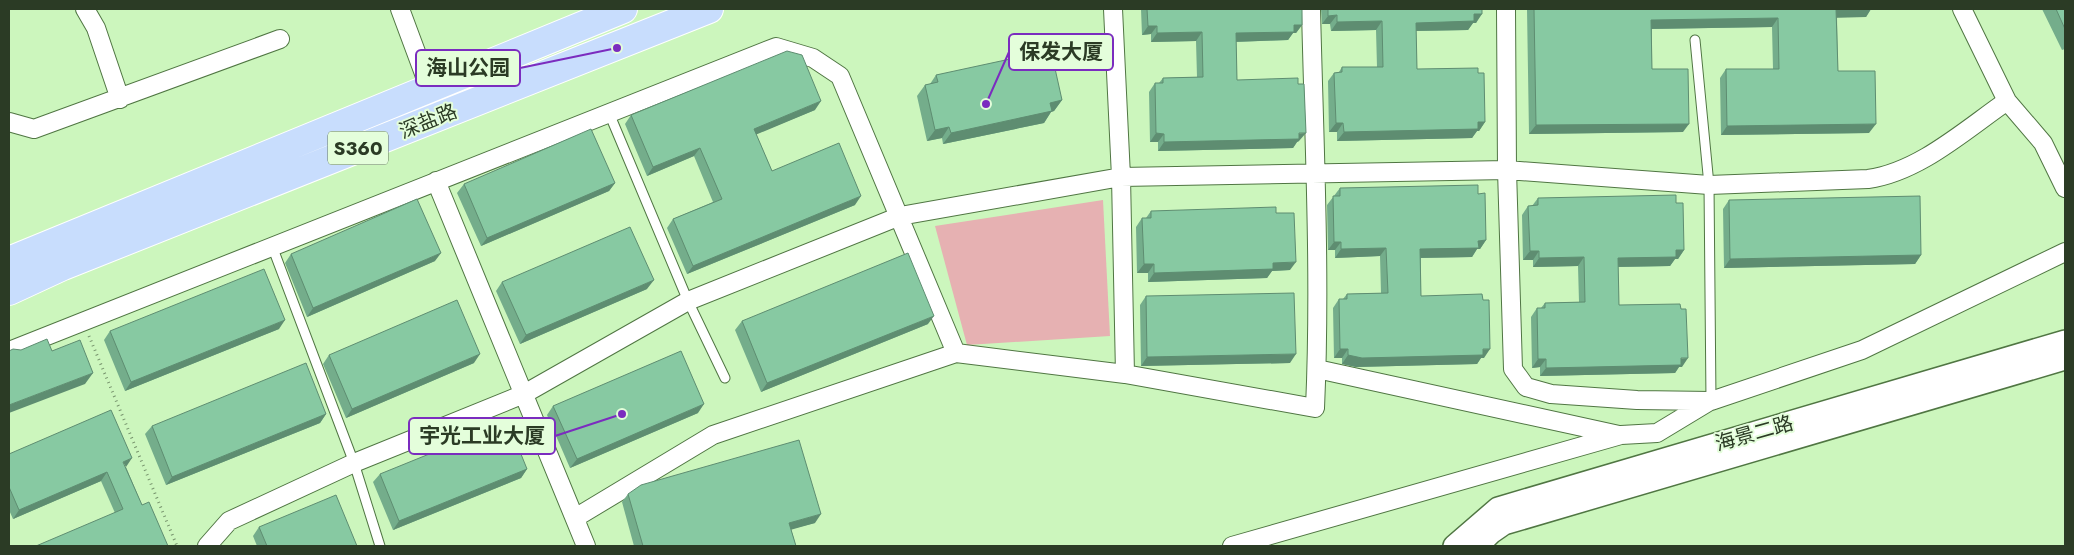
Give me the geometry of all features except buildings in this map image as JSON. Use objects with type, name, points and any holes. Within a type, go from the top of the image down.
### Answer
[{"type":"main road","name":"深盐路","points":[[9,261],[429,87],[623,9]]},
{"type":"main road","name":"深盐路","points":[[9,291],[82,259],[709,9]]},
{"type":"street","points":[[85,9],[96,28],[120,99]]},
{"type":"street","points":[[400,9],[429,87]]},
{"type":"street","points":[[1113,9],[1121,177],[1125,374]]},
{"type":"street","points":[[575,518],[713,435],[956,353],[1125,374],[1315,408],[1317,369],[1311,9]]},
{"type":"street","points":[[1506,9],[1507,170],[1513,369],[1526,386],[1551,394],[1637,400],[1711,401]]},
{"type":"street","points":[[1962,9],[2007,101],[2043,143],[2065,188]]},
{"type":"street","points":[[9,122],[34,129],[280,39]]},
{"type":"street","points":[[9,351],[776,47],[813,58],[840,76],[956,353]]},
{"type":"street","points":[[207,546],[229,521],[354,463],[524,394],[688,301],[900,216],[1121,177],[1507,170],[1709,185],[1868,179],[1886,177],[1922,160],[2007,101]]},
{"type":"street","points":[[436,181],[586,546]]},
{"type":"street","points":[[1232,546],[1621,435],[1657,433],[1711,401],[1862,350],[2065,252]]},
{"type":"street","name":"海景二路","points":[[1455,546],[1498,508],[2065,341]]},
{"type":"street","name":"海景二路","points":[[1478,546],[1504,524],[2065,359]]},
{"type":"street","points":[[1317,369],[1621,435]]},
{"type":"lane","points":[[1695,40],[1709,185],[1711,401]]},
{"type":"lane","points":[[609,113],[688,301],[724,378]]},
{"type":"lane","points":[[272,246],[354,463],[380,546]]},
{"type":"path","points":[[83,321],[177,546]]},
{"type":"shaded area","points":[[1103,200],[1110,336],[967,345],[935,226]]},
{"type":"place","name":"海山公园","points":[[617,48]]},
{"type":"place","name":"保发大厦","points":[[986,104]]},
{"type":"place","name":"宇光工业大厦","points":[[622,414]]}]
